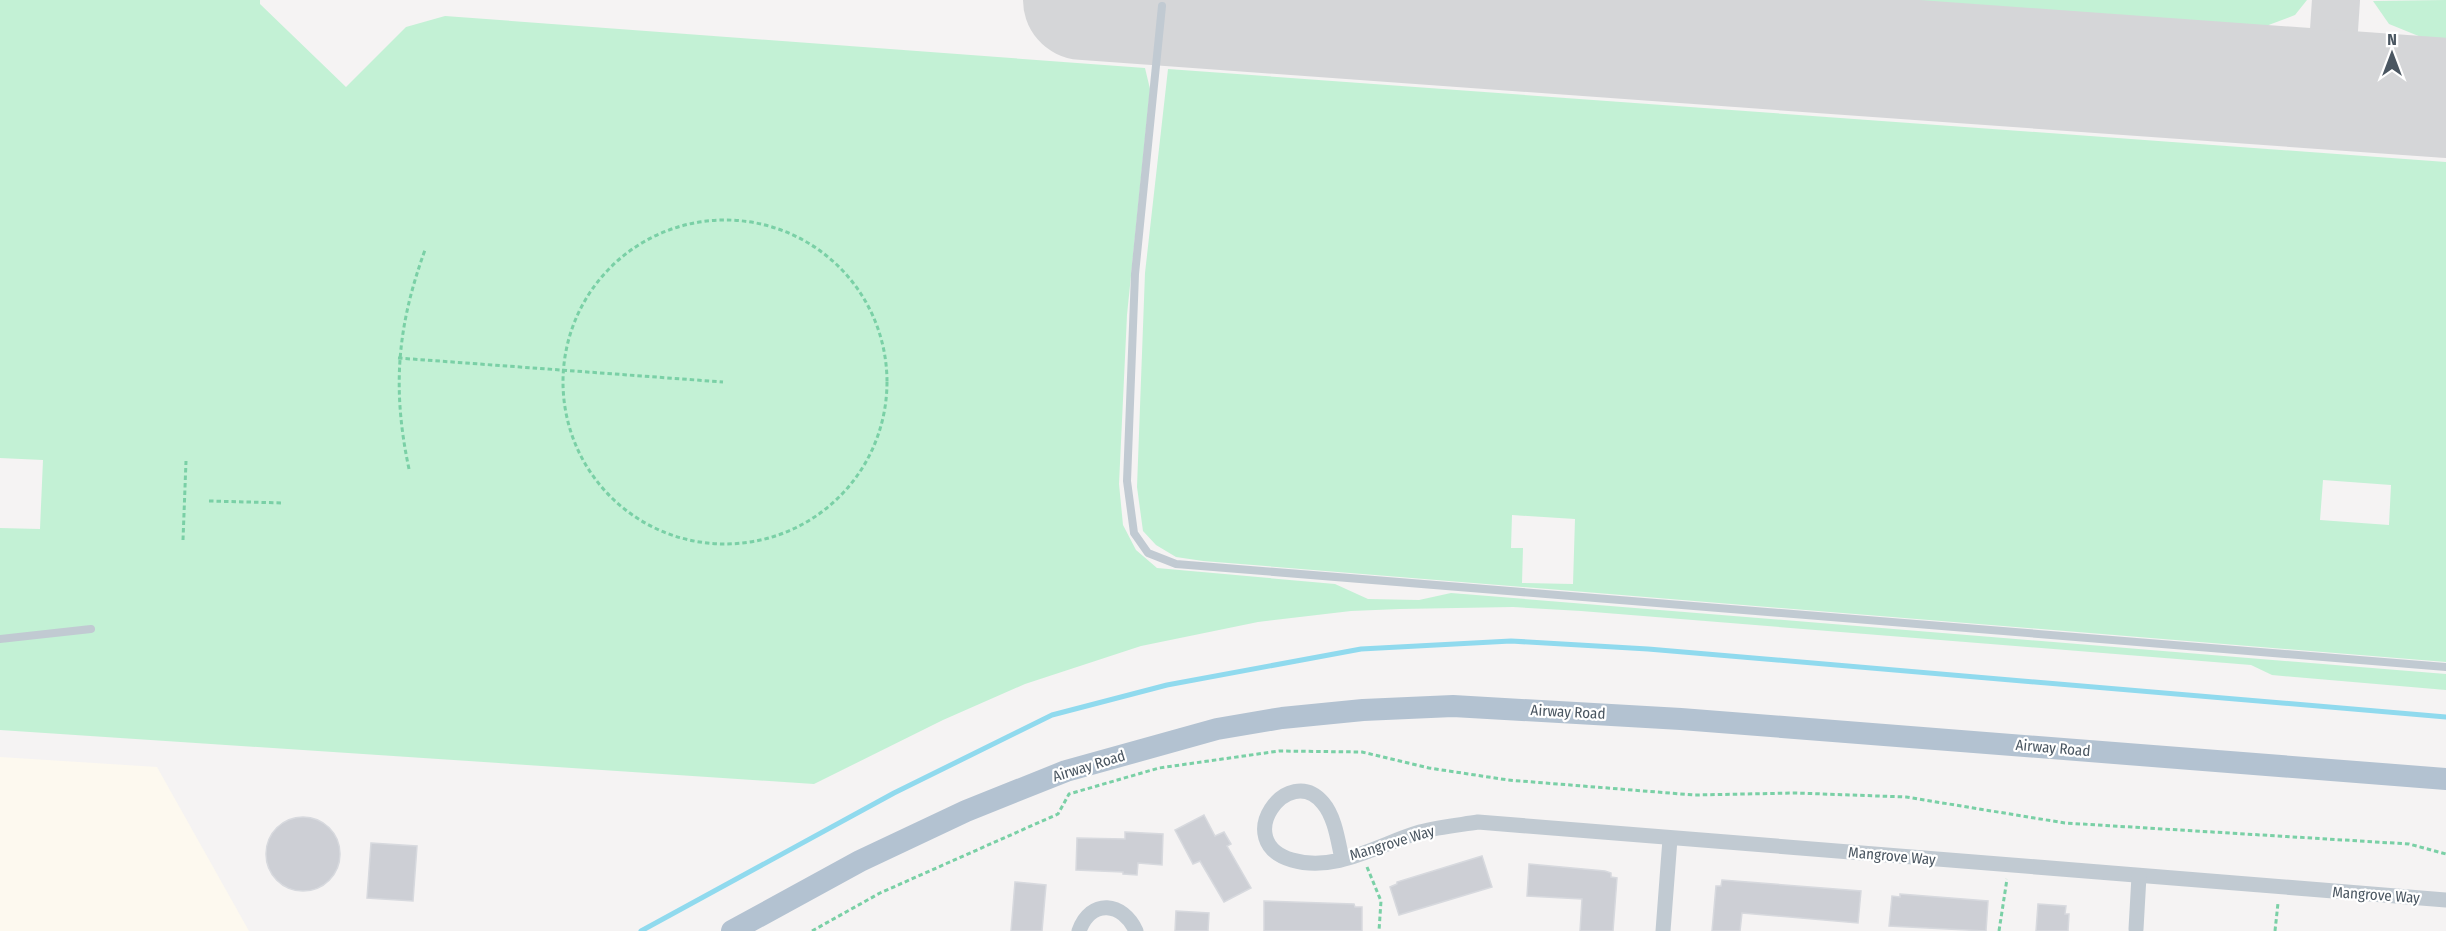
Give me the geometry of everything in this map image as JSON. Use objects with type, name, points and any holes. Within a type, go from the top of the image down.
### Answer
[{"type":"main road","name":"Airway Road","points":[[732,931],[860,861],[966,811],[1066,771],[1217,729],[1282,718],[1363,710],[1454,706],[1681,719],[2446,779]]},
{"type":"street","name":"Mangrove Way","points":[[1342,859],[1330,815],[1316,796],[1303,793],[1290,794],[1271,805],[1265,826],[1266,839],[1272,849],[1282,857],[1299,862],[1342,859],[1360,855],[1420,832],[1478,822],[2446,900]]},
{"type":"street","points":[[1663,931],[1670,839]]},
{"type":"street","points":[[2135,930],[2139,876]]},
{"type":"street","points":[[1079,931],[1085,919],[1093,911],[1114,908],[1124,913],[1136,931]]},
{"type":"lane","points":[[1162,6],[1135,274],[1127,481],[1134,533],[1148,553],[1176,564],[2446,667]]},
{"type":"lane","points":[[0,639],[91,629]]},
{"type":"path","points":[[728,218],[778,227],[824,251],[859,288],[882,334],[889,385],[880,435],[856,480],[819,516],[772,538],[722,545],[665,534],[616,505],[581,461],[562,407],[563,370],[563,350],[584,297],[621,254],[671,227],[728,218]]},
{"type":"path","points":[[409,469],[398,398],[398,358],[412,286],[425,250]]},
{"type":"path","points":[[398,358],[723,382]]},
{"type":"path","points":[[183,540],[186,461]]},
{"type":"path","points":[[209,501],[285,503]]},
{"type":"path","points":[[812,931],[880,892],[1058,814],[1069,794],[1158,768],[1279,751],[1362,752],[1429,768],[1508,780],[1694,795],[1796,793],[1906,797],[2065,823],[2409,844],[2446,854]]},
{"type":"path","points":[[1360,855],[1378,889],[1381,919],[1379,931]]},
{"type":"path","points":[[1999,931],[2009,866]]},
{"type":"path","points":[[2276,931],[2279,887]]},
{"type":"shaded area","points":[[0,757],[157,767],[249,931],[0,931]]},
{"type":"green space","points":[[0,0],[260,0],[260,4],[346,87],[406,27],[445,16],[1145,68],[1150,89],[1127,315],[1119,484],[1123,525],[1136,550],[1157,568],[1335,584],[1368,599],[1419,600],[1451,593],[2446,674],[2446,690],[2272,675],[2251,665],[1513,607],[1351,611],[1258,622],[1141,646],[1025,684],[943,720],[814,784],[0,730],[0,528],[40,529],[43,460],[0,458]]},
{"type":"green space","points":[[1907,0],[2307,0],[2295,15],[2266,26]]},
{"type":"green space","points":[[2446,0],[2446,39],[2421,37],[2389,24],[2373,1]]},
{"type":"green space","points":[[1168,69],[2446,162],[2446,662],[1176,557],[1156,545],[1143,531],[1137,487],[1145,273]],"holes":[[[2323,480],[2391,485],[2389,525],[2320,520]],[[1512,515],[1575,519],[1573,584],[1522,583],[1523,548],[1511,548]]]},
{"type":"building","points":[[1204,815],[1215,836],[1224,832],[1231,844],[1227,846],[1251,888],[1224,902],[1200,861],[1193,864],[1175,830]]},
{"type":"building","points":[[296,817],[310,817],[324,823],[334,833],[340,847],[338,868],[324,885],[310,891],[296,891],[282,885],[272,875],[266,861],[266,847],[272,833],[282,823]]},
{"type":"building","points":[[1125,832],[1163,834],[1162,865],[1138,863],[1137,875],[1123,874],[1123,872],[1076,870],[1077,838],[1125,839]]},
{"type":"building","points":[[371,843],[417,846],[413,901],[367,898]]},
{"type":"building","points":[[1482,856],[1492,887],[1399,915],[1390,887],[1397,882]]},
{"type":"building","points":[[1529,864],[1611,873],[1611,877],[1617,878],[1613,931],[1580,931],[1582,899],[1527,896]]},
{"type":"building","points":[[1722,880],[1861,891],[1858,923],[1742,913],[1740,931],[1712,931],[1716,886],[1721,886]]},
{"type":"building","points":[[1015,882],[1046,885],[1042,931],[1011,931]]},
{"type":"building","points":[[1900,894],[1988,901],[1986,931],[1889,926],[1892,896],[1900,897]]},
{"type":"building","points":[[1264,901],[1354,904],[1355,907],[1362,907],[1362,931],[1264,931]]},
{"type":"building","points":[[2038,904],[2066,906],[2065,914],[2069,914],[2068,931],[2036,931]]},
{"type":"building","points":[[1176,911],[1209,913],[1208,931],[1175,931]]},
{"type":"waterway","points":[[641,931],[894,793],[1052,715],[1167,685],[1361,649],[1511,641],[1648,649],[2446,717]]},
{"type":"taxiway","points":[[2330,90],[2336,0]]},
{"type":"runway","points":[[1083,0],[2446,98]]}]
